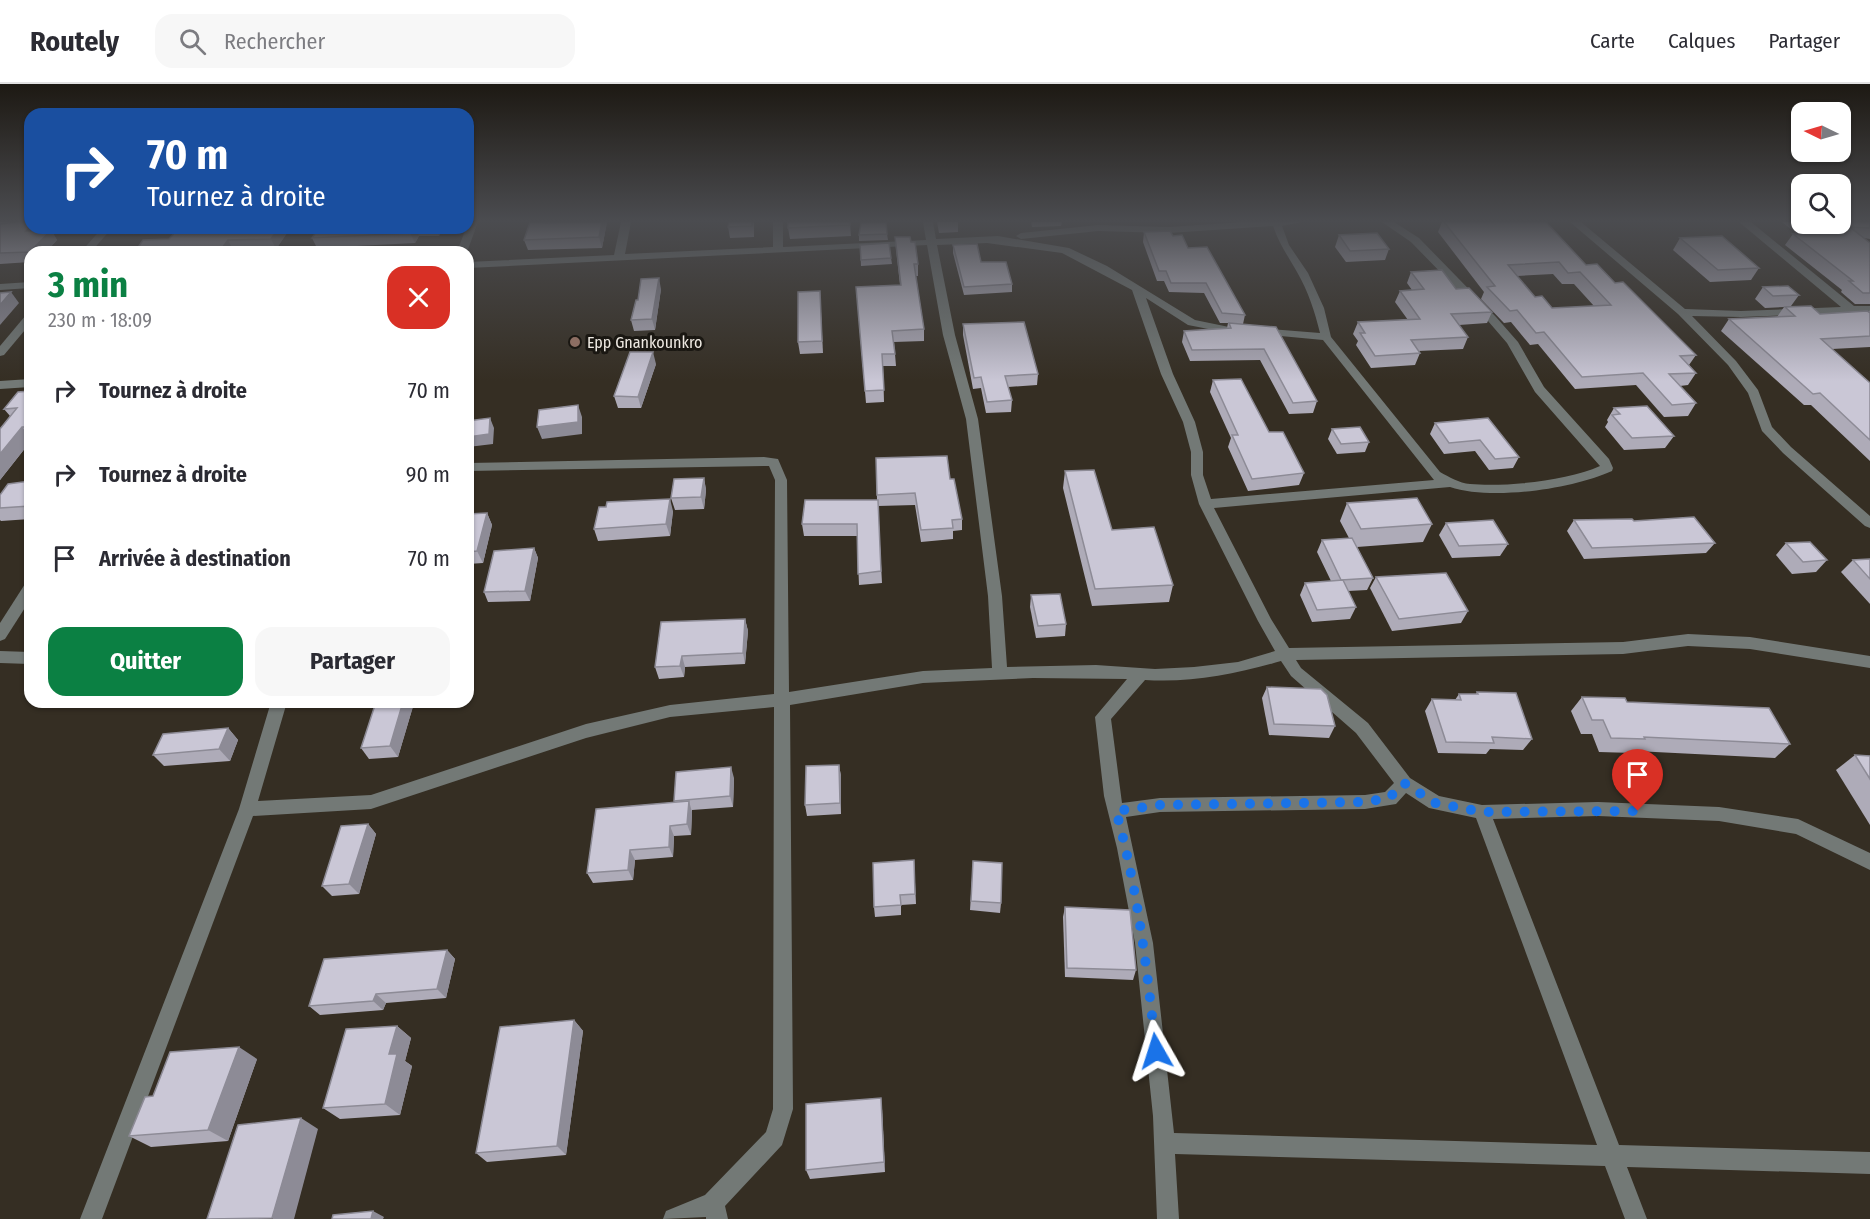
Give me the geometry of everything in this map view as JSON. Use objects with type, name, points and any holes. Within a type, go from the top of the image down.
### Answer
[{"type":"street","points":[[938,275],[949,335],[972,419],[993,585],[1000,673]]},
{"type":"street","points":[[1115,275],[1178,316],[1205,327],[1326,337]]},
{"type":"street","points":[[1304,275],[1318,308],[1326,337],[1357,373],[1425,465],[1435,475],[1450,483],[1470,488],[1567,481],[1584,478],[1607,468],[1605,462],[1539,388],[1512,342],[1450,275]]},
{"type":"street","points":[[1638,275],[1682,312],[1732,363],[1754,393],[1766,428],[1787,450],[1870,523]]},
{"type":"street","points":[[1808,275],[1870,325]]},
{"type":"street","points":[[0,287],[24,285]]},
{"type":"street","points":[[1137,288],[1167,374],[1189,422],[1197,452],[1197,475],[1206,504],[1284,654],[1296,672],[1362,728],[1404,783],[1435,803],[1482,812],[1598,809],[1719,814],[1798,827],[1870,862]]},
{"type":"street","points":[[1682,312],[1741,314],[1870,309]]},
{"type":"street","points":[[0,353],[24,323]]},
{"type":"street","points":[[0,385],[24,383]]},
{"type":"street","points":[[474,467],[774,462],[781,480],[783,1109],[775,1138],[715,1211],[674,1219]]},
{"type":"street","points":[[1206,504],[1450,483]]},
{"type":"street","points":[[0,636],[24,598]]},
{"type":"street","points":[[247,809],[371,802],[586,730],[670,711],[782,700],[923,677],[1096,671],[1140,675],[1238,668],[1284,654],[1623,648],[1688,640],[1750,643],[1870,662]]},
{"type":"street","points":[[0,657],[24,658]]},
{"type":"street","points":[[1140,675],[1103,717],[1116,811],[1126,848],[1144,943],[1164,1143],[1168,1219]]},
{"type":"street","points":[[91,1219],[247,809],[277,708]]},
{"type":"street","points":[[1116,811],[1160,805],[1365,802],[1389,798],[1404,783]]},
{"type":"street","points":[[1482,812],[1636,1219]]},
{"type":"street","points":[[1164,1143],[1870,1163]]},
{"type":"building","points":[[900,275],[916,275],[924,329],[892,331],[895,354],[882,354],[884,390],[865,391],[856,287],[901,285]]},
{"type":"building","points":[[961,275],[1010,275],[1012,284],[964,287]]},
{"type":"building","points":[[1168,275],[1223,275],[1245,315],[1222,313],[1206,283],[1171,283]]},
{"type":"building","points":[[1413,275],[1446,275],[1456,289],[1469,288],[1492,312],[1451,314],[1468,337],[1411,340],[1420,353],[1375,356],[1360,333],[1365,333],[1358,322],[1420,319],[1400,291],[1424,289]]},
{"type":"building","points":[[1486,275],[1516,275],[1535,297],[1542,296],[1552,308],[1611,305],[1583,275],[1607,275],[1615,283],[1623,282],[1696,355],[1680,356],[1696,373],[1669,374],[1696,403],[1672,405],[1643,373],[1582,377],[1544,332],[1536,333],[1517,310],[1510,311],[1487,287],[1495,286]]},
{"type":"building","points":[[1845,275],[1870,275],[1870,293],[1863,293],[1849,281],[1853,281]]},
{"type":"building","points":[[659,278],[652,319],[631,320],[636,300],[638,300],[641,279]]},
{"type":"building","points":[[1788,286],[1799,295],[1773,296],[1763,287]]},
{"type":"building","points":[[820,291],[822,341],[798,342],[798,292]]},
{"type":"building","points":[[11,292],[0,305],[0,293]]},
{"type":"building","points":[[1811,306],[1820,314],[1867,311],[1870,313],[1870,336],[1821,339],[1870,383],[1870,440],[1820,393],[1813,394],[1729,319],[1795,316],[1785,307]]},
{"type":"building","points":[[1024,322],[1038,374],[1005,376],[1012,400],[987,402],[981,377],[974,378],[963,324]]},
{"type":"building","points":[[1229,323],[1276,327],[1317,401],[1293,403],[1264,349],[1192,350],[1184,331],[1231,328]]},
{"type":"building","points":[[630,352],[653,352],[638,397],[614,396]]},
{"type":"building","points":[[1241,379],[1269,432],[1283,432],[1304,473],[1252,479],[1232,435],[1238,435],[1213,380]]},
{"type":"building","points":[[18,392],[24,392],[24,427],[0,454],[0,429],[17,408],[4,409]]},
{"type":"building","points":[[578,405],[578,422],[537,427],[539,410]]},
{"type":"building","points":[[1647,406],[1674,436],[1632,438],[1612,415],[1620,414],[1614,408]]},
{"type":"building","points":[[490,418],[489,434],[474,436],[474,420]]},
{"type":"building","points":[[1488,418],[1519,457],[1495,459],[1480,440],[1449,443],[1435,423]]},
{"type":"building","points":[[1360,427],[1369,442],[1341,444],[1332,429]]},
{"type":"building","points":[[947,456],[950,479],[954,479],[962,519],[952,520],[953,528],[921,530],[915,493],[877,495],[876,458]]},
{"type":"building","points":[[1094,470],[1112,530],[1154,527],[1173,585],[1095,589],[1065,471]]},
{"type":"building","points":[[704,478],[701,497],[671,498],[674,479]]},
{"type":"building","points":[[24,482],[24,506],[0,508],[0,495],[8,484]]},
{"type":"building","points":[[1417,498],[1432,524],[1361,529],[1347,503]]},
{"type":"building","points":[[670,499],[666,524],[594,529],[599,507],[606,507],[607,502]]},
{"type":"building","points":[[805,500],[878,500],[881,571],[858,574],[857,524],[802,524]]},
{"type":"building","points":[[487,513],[477,551],[474,551],[474,514]]},
{"type":"building","points":[[1694,517],[1715,543],[1592,548],[1574,520],[1632,519],[1634,521]]},
{"type":"building","points":[[1493,520],[1508,544],[1459,546],[1446,523]]},
{"type":"building","points":[[1352,538],[1373,578],[1341,580],[1322,540]]},
{"type":"building","points":[[1810,542],[1827,560],[1803,562],[1786,543]]},
{"type":"building","points":[[534,548],[525,591],[484,592],[494,551]]},
{"type":"building","points":[[1870,559],[1870,579],[1853,560]]},
{"type":"building","points":[[1446,573],[1468,611],[1399,619],[1376,577]]},
{"type":"building","points":[[1343,580],[1356,607],[1317,610],[1305,583]]},
{"type":"building","points":[[1060,594],[1066,624],[1038,626],[1031,595]]},
{"type":"building","points":[[745,619],[743,653],[682,656],[680,666],[655,667],[661,622]]},
{"type":"building","points":[[1267,687],[1321,689],[1327,695],[1335,726],[1274,724]]},
{"type":"building","points":[[1477,692],[1516,693],[1532,739],[1492,737],[1494,743],[1446,742],[1432,699],[1461,700],[1459,694],[1478,694]]},
{"type":"building","points":[[1582,697],[1625,698],[1627,702],[1769,708],[1790,744],[1644,737],[1645,739],[1611,738],[1603,720],[1592,720]]},
{"type":"building","points":[[374,708],[401,708],[390,746],[361,748]]},
{"type":"building","points":[[228,728],[219,749],[153,755],[163,734]]},
{"type":"building","points":[[1855,755],[1870,756],[1870,779]]},
{"type":"building","points":[[839,765],[840,803],[805,805],[806,766]]},
{"type":"building","points":[[731,767],[730,796],[674,801],[676,772]]},
{"type":"building","points":[[689,801],[687,824],[670,826],[669,847],[630,850],[628,870],[587,873],[596,809]]},
{"type":"building","points":[[368,824],[349,884],[322,886],[341,826]]},
{"type":"building","points":[[914,860],[915,894],[900,895],[901,905],[874,907],[873,863]]},
{"type":"building","points":[[973,861],[1002,863],[1001,903],[971,901]]},
{"type":"building","points":[[1065,907],[1130,910],[1136,970],[1067,968]]},
{"type":"building","points":[[447,950],[437,989],[376,994],[373,1001],[309,1006],[324,959]]},
{"type":"building","points":[[574,1020],[557,1146],[476,1153],[500,1027]]},
{"type":"building","points":[[397,1026],[389,1054],[397,1054],[385,1104],[323,1108],[346,1029]]},
{"type":"building","points":[[239,1047],[208,1130],[129,1136],[145,1097],[153,1096],[170,1052]]},
{"type":"building","points":[[881,1098],[884,1162],[806,1170],[806,1104]]},
{"type":"building","points":[[301,1118],[272,1218],[207,1219],[238,1125]]},
{"type":"building","points":[[373,1211],[371,1219],[332,1219],[333,1215]]},
{"type":"place","name":"Epp Gnankounkro","points":[[575,342]]},
{"type":"route","points":[[1156,1051],[1144,943],[1126,848],[1116,811],[1160,805],[1365,802],[1389,798],[1404,783],[1435,803],[1482,812],[1598,809],[1638,811]]}]
